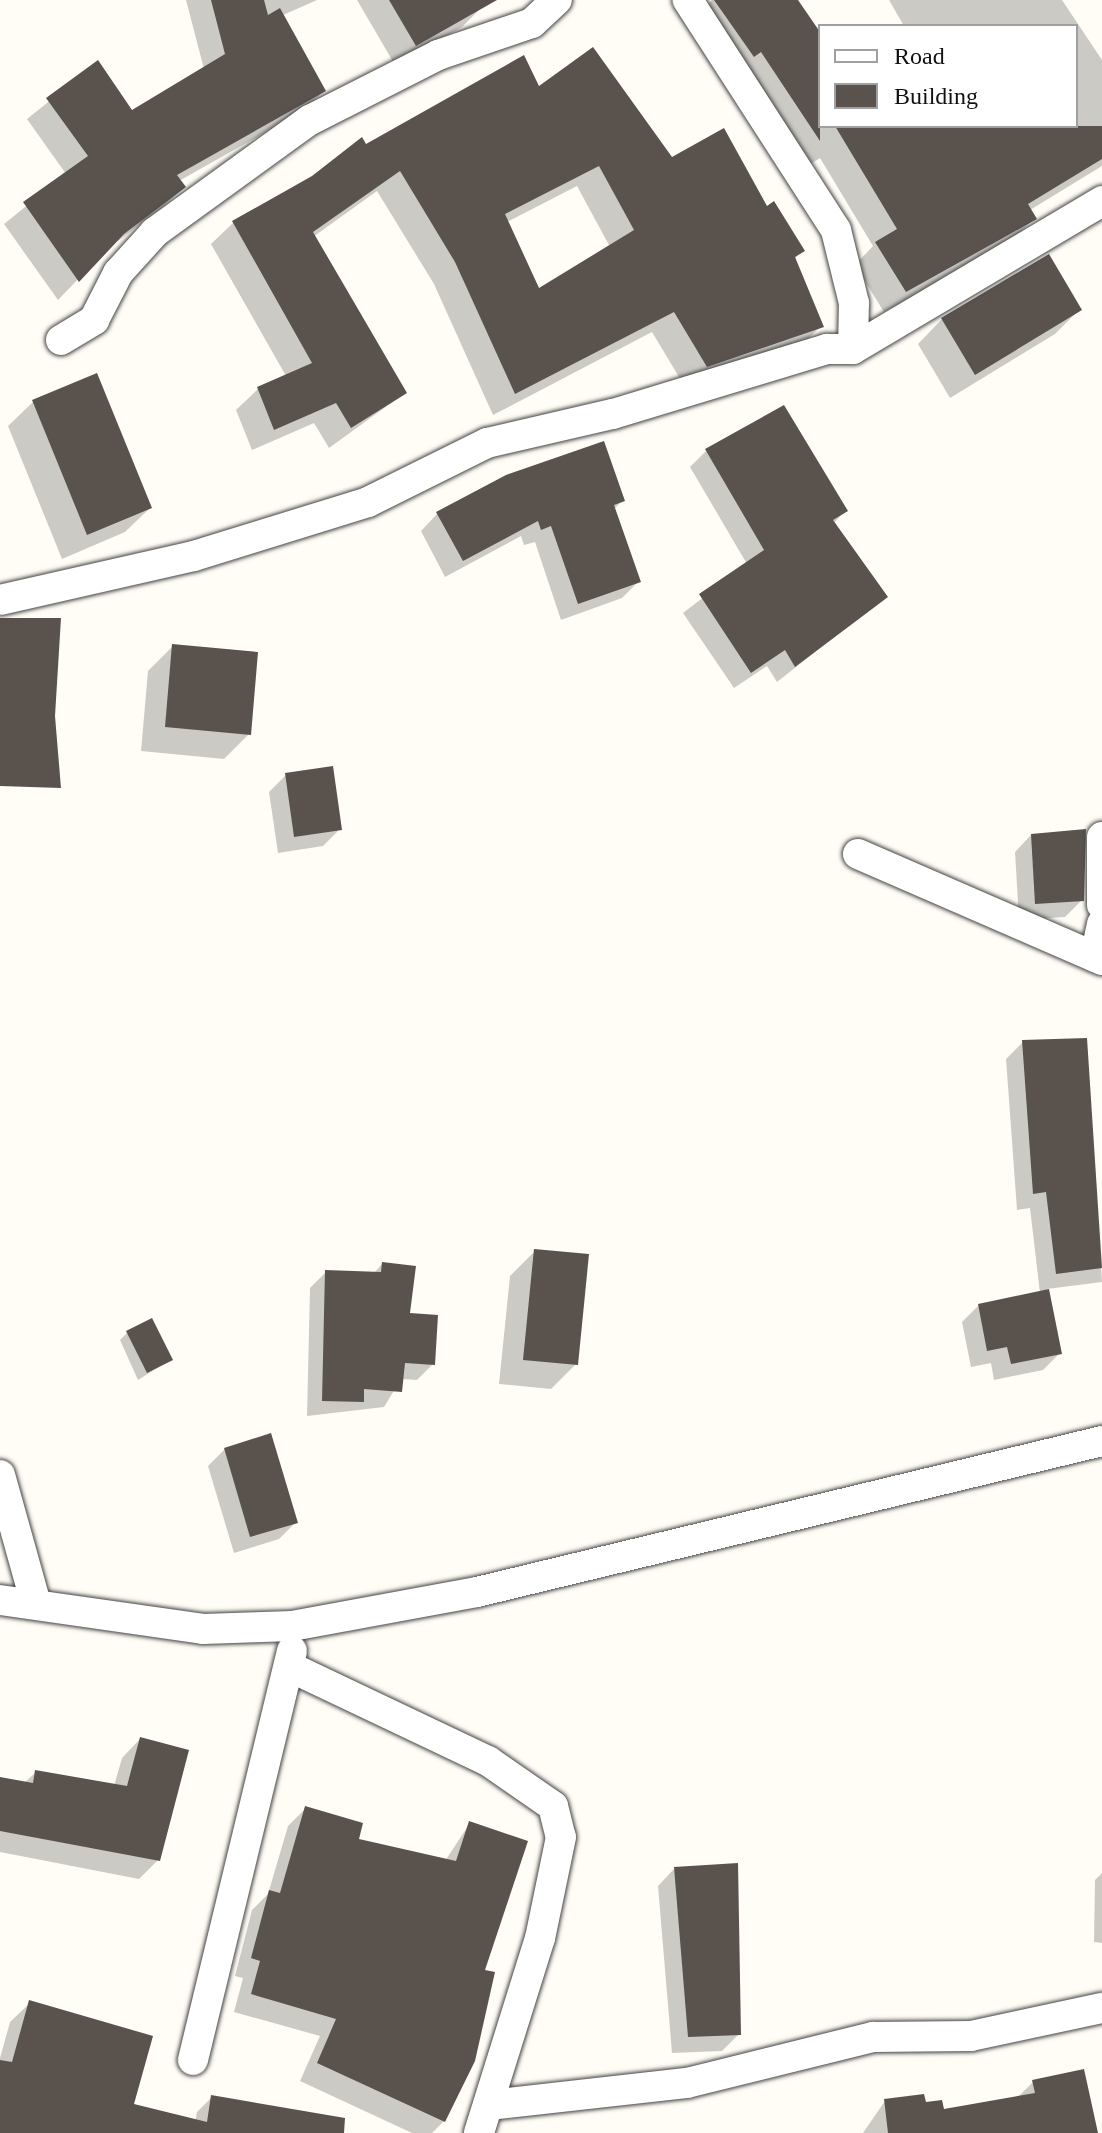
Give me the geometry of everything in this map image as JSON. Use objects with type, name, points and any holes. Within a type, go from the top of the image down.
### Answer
[{"type":"street","points":[[61,340],[94,320],[118,273],[155,232],[310,120],[525,11],[557,0]]},
{"type":"street","points":[[688,0],[836,230],[854,303],[853,349]]},
{"type":"street","points":[[0,600],[194,556],[368,502],[487,443],[564,428],[827,349],[853,349],[1102,201]]},
{"type":"street","points":[[1102,837],[1102,905]]},
{"type":"street","points":[[858,854],[1098,959],[1102,924]]},
{"type":"street","points":[[0,1600],[203,1629],[292,1626],[477,1592],[1102,1441]]},
{"type":"street","points":[[0,1475],[36,1604]]},
{"type":"street","points":[[193,2060],[292,1668],[292,1626]]},
{"type":"street","points":[[292,1668],[488,1761],[553,1806],[561,1837],[540,1938],[479,2133]]},
{"type":"street","points":[[490,2105],[687,2083],[873,2037],[971,2036],[1102,2008]]},
{"type":"building","points":[[211,0],[264,0],[268,15],[280,8],[326,91],[177,175],[186,187],[124,234],[79,282],[23,202],[88,156],[46,98],[98,60],[132,110],[225,54]]},
{"type":"building","points":[[389,0],[497,0],[416,46]]},
{"type":"building","points":[[714,0],[798,0],[818,29],[820,141],[761,52],[754,57]]},
{"type":"building","points":[[593,47],[672,157],[724,128],[767,206],[774,201],[805,251],[795,257],[824,327],[707,367],[674,312],[515,394],[455,262],[400,171],[313,232],[407,393],[351,428],[336,403],[274,430],[257,387],[312,363],[232,221],[312,176],[362,137],[366,144],[524,55],[539,86]],"holes":[[[599,166],[634,230],[539,288],[505,214]]]},
{"type":"building","points":[[1102,126],[1102,159],[1028,204],[1037,219],[906,292],[875,242],[897,229],[836,128]]},
{"type":"building","points":[[1049,254],[1082,310],[975,375],[941,318]]},
{"type":"building","points":[[97,373],[152,508],[87,535],[32,400]]},
{"type":"building","points":[[784,405],[848,511],[833,520],[888,597],[795,667],[785,650],[751,673],[699,594],[764,550],[705,449]]},
{"type":"building","points":[[604,441],[625,501],[614,505],[641,582],[578,604],[551,526],[541,530],[538,521],[463,561],[436,512],[506,475]]},
{"type":"building","points":[[0,618],[61,618],[55,716],[61,788],[0,786]]},
{"type":"building","points":[[172,644],[258,652],[251,735],[165,727]]},
{"type":"building","points":[[333,766],[342,830],[294,837],[285,773]]},
{"type":"building","points":[[1086,829],[1084,901],[1035,904],[1031,834]]},
{"type":"building","points":[[1087,1038],[1102,1268],[1056,1274],[1046,1192],[1033,1194],[1022,1040]]},
{"type":"building","points":[[534,1249],[589,1254],[578,1365],[523,1360]]},
{"type":"building","points":[[382,1262],[416,1266],[410,1313],[438,1315],[435,1365],[405,1363],[402,1392],[364,1389],[364,1402],[322,1401],[325,1270],[381,1272]]},
{"type":"building","points":[[1049,1289],[1062,1354],[1011,1364],[1007,1347],[987,1351],[978,1304]]},
{"type":"building","points":[[152,1318],[173,1360],[147,1373],[126,1331]]},
{"type":"building","points":[[271,1433],[298,1523],[250,1537],[224,1448]]},
{"type":"building","points":[[140,1737],[189,1750],[160,1861],[0,1831],[0,1777],[33,1783],[35,1770],[127,1786]]},
{"type":"building","points":[[305,1806],[363,1823],[359,1839],[456,1861],[469,1821],[528,1841],[485,1970],[495,1972],[475,2061],[445,2122],[317,2063],[336,2019],[251,1994],[260,1961],[251,1958],[269,1890],[280,1893]]},
{"type":"building","points":[[738,1863],[741,2035],[688,2037],[674,1867]]},
{"type":"building","points":[[29,2000],[153,2036],[134,2104],[207,2122],[211,2095],[345,2118],[344,2133],[0,2133],[0,2060],[12,2062]]},
{"type":"building","points":[[1084,2069],[1098,2133],[888,2133],[884,2099],[924,2094],[926,2102],[942,2100],[944,2109],[1035,2093],[1032,2080]]}]
